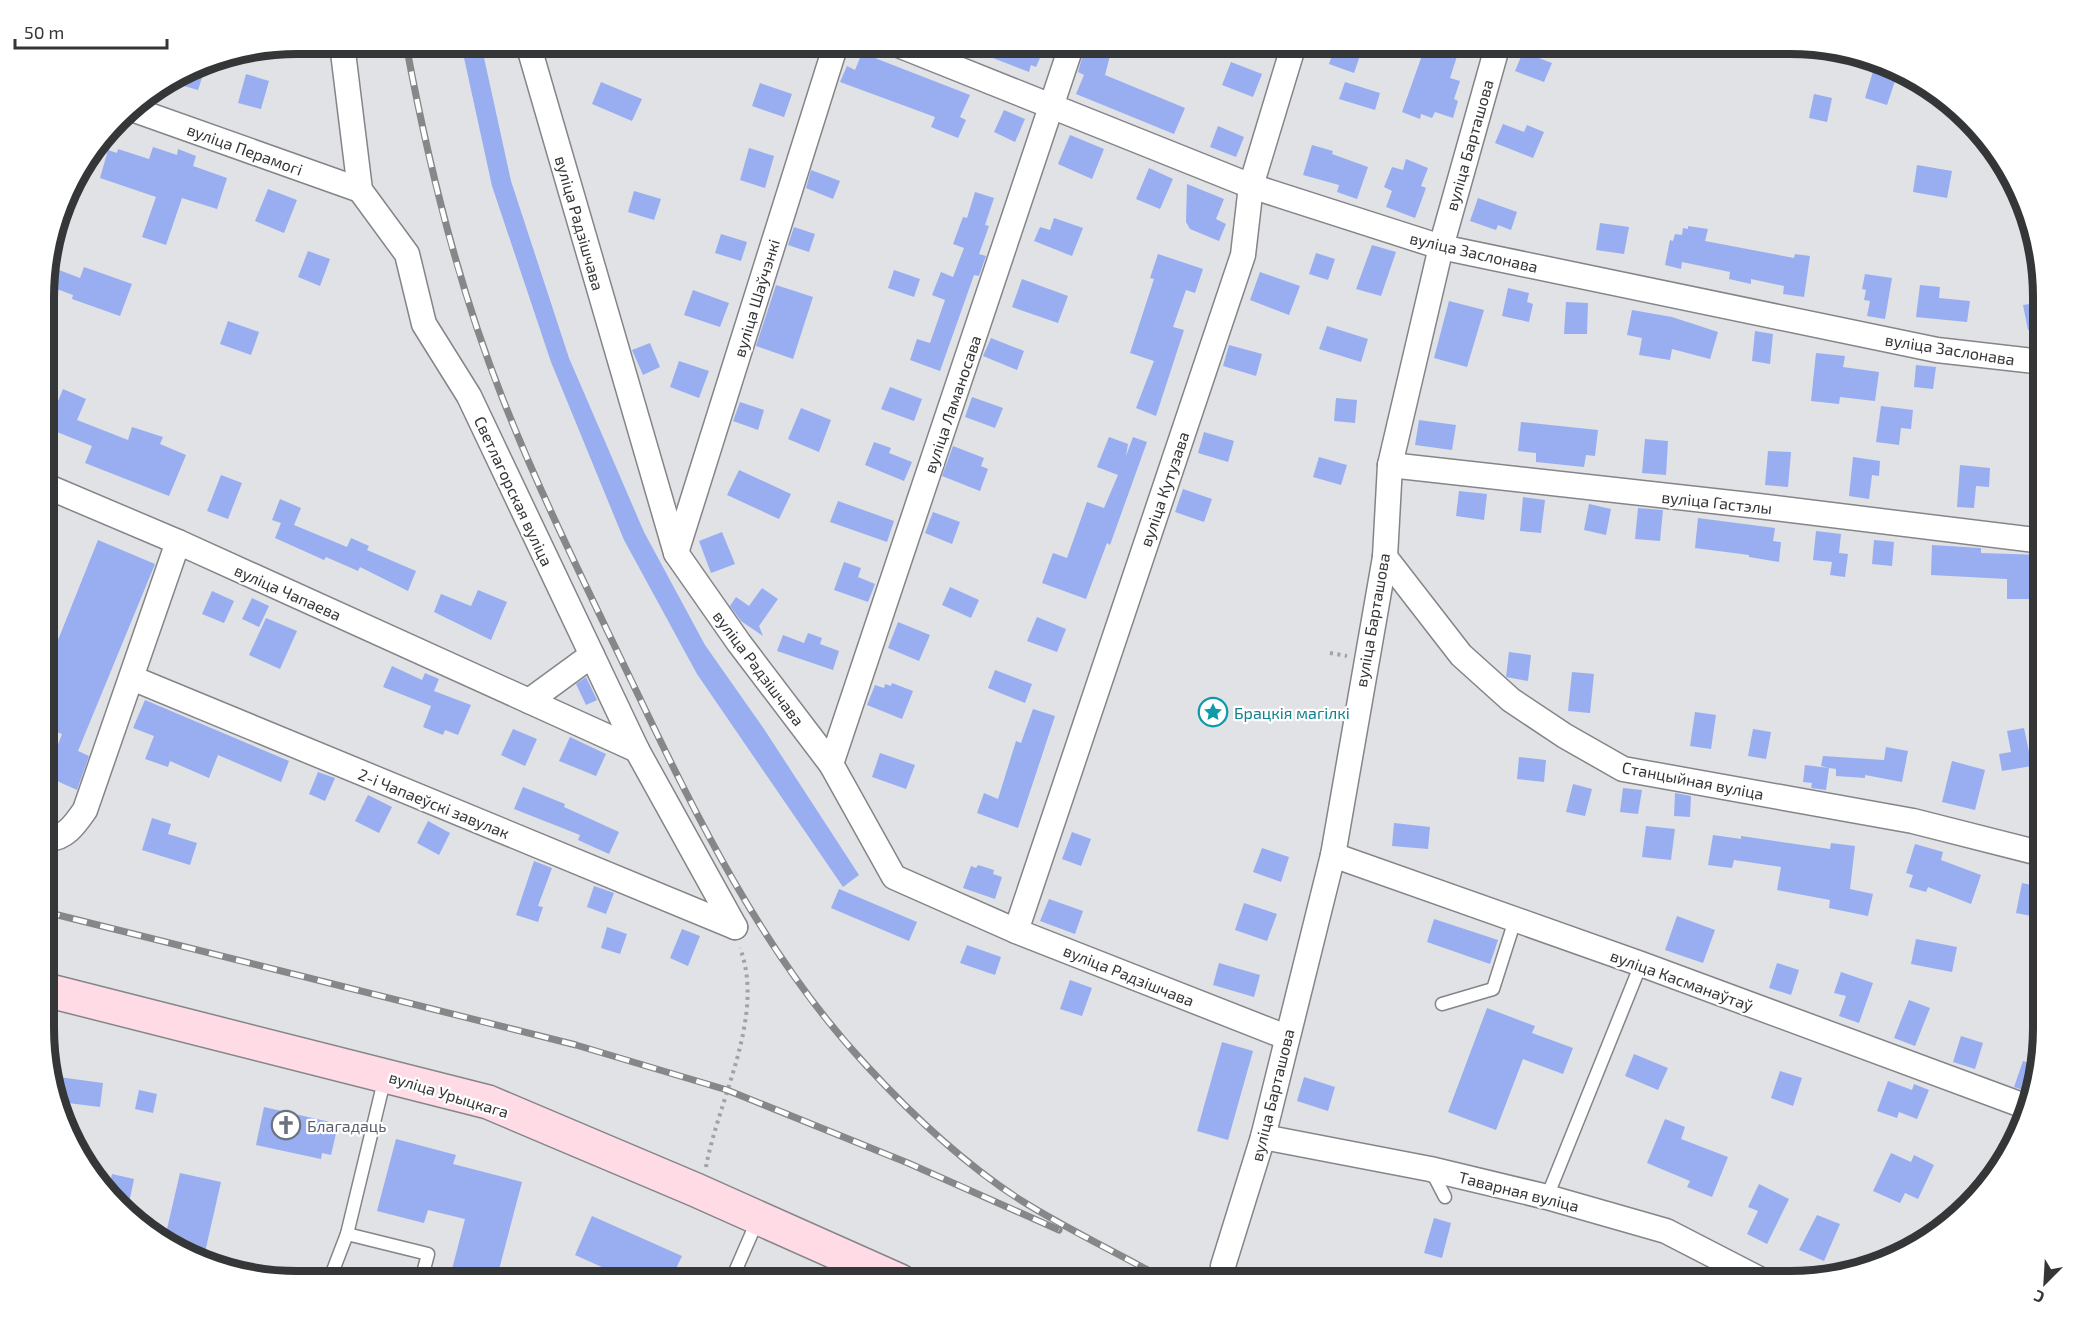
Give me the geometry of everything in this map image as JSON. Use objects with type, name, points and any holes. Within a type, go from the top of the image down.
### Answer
[{"type":"main road","name":"вуліца Урыцкага","points":[[54,992],[488,1102],[696,1190],[877,1271]]},
{"type":"street","name":"Светлагорская вуліца","points":[[343,54],[360,190],[406,254],[424,324],[469,396],[637,750],[735,927]]},
{"type":"street","name":"вуліца Радзішчава","points":[[531,54],[676,553],[739,643],[831,764],[894,878],[1016,931],[1286,1037]]},
{"type":"street","name":"вуліца Шаўчэнкі","points":[[676,553],[833,54]]},
{"type":"street","name":"вуліца Заслонава","points":[[920,54],[1251,186],[1441,247],[1937,350],[2033,361]]},
{"type":"street","name":"вуліца Ламаносава","points":[[831,764],[1069,54]]},
{"type":"street","name":"вуліца Кутузава","points":[[1016,931],[1243,255],[1251,186],[1291,54]]},
{"type":"street","name":"вуліца Барташова","points":[[1223,1266],[1263,1137],[1333,855],[1385,557],[1390,465],[1441,247],[1495,54]]},
{"type":"street","name":"вуліца Перамогі","points":[[140,112],[360,190]]},
{"type":"street","name":"вуліца Гастэлы","points":[[1390,465],[2033,540]]},
{"type":"street","name":"вуліца Чапаева","points":[[54,489],[178,542],[637,750]]},
{"type":"street","points":[[54,838],[70,830],[85,810],[178,542]]},
{"type":"street","name":"Станцыйная вуліца","points":[[1385,557],[1461,655],[1510,700],[1565,736],[1623,769],[1913,821],[2033,851]]},
{"type":"street","points":[[529,701],[592,655]]},
{"type":"street","name":"2-і Чапаеўскі завулак","points":[[132,678],[735,927]]},
{"type":"street","name":"вуліца Касманаўтаў","points":[[1333,855],[1641,964],[2021,1104]]},
{"type":"street","name":"Таварная вуліца","points":[[1263,1137],[1430,1169],[1548,1197],[1665,1231],[1743,1271]]},
{"type":"lane","points":[[1442,1004],[1493,988],[1515,920]]},
{"type":"lane","points":[[1548,1197],[1641,964]]},
{"type":"lane","points":[[333,1271],[347,1234],[386,1075]]},
{"type":"lane","points":[[1430,1169],[1445,1197]]},
{"type":"lane","points":[[736,1271],[758,1218]]},
{"type":"lane","points":[[347,1234],[428,1254],[424,1271]]},
{"type":"path","points":[[696,1190],[705,1170],[711,1139],[738,1059],[748,984],[735,927]]},
{"type":"building","points":[[463,54],[483,54],[511,181],[569,358],[644,532],[705,645],[764,729],[859,875],[843,887],[697,674],[624,540],[551,362],[492,186]]},
{"type":"building","points":[[862,54],[865,54],[970,95],[960,117],[966,120],[958,138],[931,127],[935,117],[840,82],[847,66],[855,70]]},
{"type":"building","points":[[995,54],[1042,54],[1036,67],[1031,65],[1029,72],[993,58]]},
{"type":"building","points":[[1083,54],[1110,54],[1105,75],[1185,108],[1174,134],[1076,94],[1084,75],[1078,72]]},
{"type":"building","points":[[1332,54],[1361,54],[1354,73],[1329,64]]},
{"type":"building","points":[[1422,54],[1458,54],[1450,78],[1460,81],[1454,99],[1458,101],[1453,118],[1435,112],[1432,118],[1421,114],[1420,119],[1402,112]]},
{"type":"building","points":[[1522,54],[1552,63],[1544,82],[1515,71]]},
{"type":"building","points":[[1231,62],[1262,74],[1253,97],[1222,85]]},
{"type":"building","points":[[1874,69],[1896,78],[1887,105],[1865,98]]},
{"type":"building","points":[[203,73],[198,90],[180,85]]},
{"type":"building","points":[[246,74],[269,81],[261,109],[238,103]]},
{"type":"building","points":[[601,82],[642,99],[632,121],[592,104]]},
{"type":"building","points":[[1345,82],[1380,93],[1375,110],[1339,99]]},
{"type":"building","points":[[760,83],[792,94],[784,117],[752,106]]},
{"type":"building","points":[[1814,94],[1832,98],[1827,122],[1809,118]]},
{"type":"building","points":[[1004,110],[1025,119],[1015,142],[994,132]]},
{"type":"building","points":[[1503,124],[1524,132],[1527,125],[1544,132],[1533,158],[1495,143]]},
{"type":"building","points":[[1218,126],[1244,137],[1236,157],[1210,147]]},
{"type":"building","points":[[1070,135],[1104,149],[1092,179],[1058,164]]},
{"type":"building","points":[[1312,145],[1333,151],[1332,154],[1368,167],[1357,199],[1337,192],[1339,185],[1303,175]]},
{"type":"building","points":[[153,147],[177,155],[178,149],[196,156],[193,166],[227,178],[217,209],[182,198],[166,245],[142,237],[156,197],[100,178],[108,150],[117,153],[118,149],[149,159]]},
{"type":"building","points":[[749,148],[774,156],[765,188],[740,180]]},
{"type":"building","points":[[1406,159],[1428,168],[1421,186],[1426,188],[1415,218],[1386,207],[1392,191],[1384,187],[1392,167],[1403,170]]},
{"type":"building","points":[[1917,165],[1952,171],[1947,198],[1913,192]]},
{"type":"building","points":[[1149,168],[1173,179],[1160,209],[1136,199]]},
{"type":"building","points":[[811,170],[840,181],[833,199],[806,188]]},
{"type":"building","points":[[1187,184],[1224,199],[1216,219],[1226,224],[1219,241],[1190,229],[1186,222]]},
{"type":"building","points":[[268,189],[297,200],[284,233],[255,221]]},
{"type":"building","points":[[634,191],[661,199],[654,220],[628,212]]},
{"type":"building","points":[[975,192],[994,198],[985,225],[989,226],[979,254],[986,256],[979,276],[974,275],[940,371],[910,360],[917,339],[930,343],[945,300],[932,295],[941,272],[953,277],[964,248],[953,244],[963,217],[967,218]]},
{"type":"building","points":[[1478,198],[1517,212],[1511,230],[1498,225],[1496,230],[1470,221]]},
{"type":"building","points":[[1054,218],[1083,228],[1072,256],[1034,241],[1040,227],[1050,230]]},
{"type":"building","points":[[1600,223],[1629,227],[1624,254],[1596,250]]},
{"type":"building","points":[[1688,226],[1708,229],[1705,241],[1794,258],[1795,254],[1810,256],[1804,297],[1783,294],[1784,286],[1751,279],[1751,284],[1729,279],[1730,272],[1682,262],[1681,269],[1665,265],[1670,240],[1673,241],[1675,234],[1682,235],[1683,228],[1688,229]]},
{"type":"building","points":[[794,227],[815,234],[809,252],[788,245]]},
{"type":"building","points":[[721,234],[747,242],[741,261],[715,253]]},
{"type":"building","points":[[1372,245],[1396,252],[1381,296],[1356,289]]},
{"type":"building","points":[[308,251],[330,259],[320,286],[298,277]]},
{"type":"building","points":[[1316,253],[1335,259],[1328,280],[1309,274]]},
{"type":"building","points":[[1158,254],[1203,269],[1195,293],[1186,290],[1173,327],[1184,330],[1156,416],[1136,408],[1154,361],[1130,353],[1154,279],[1150,278]]},
{"type":"building","points":[[84,267],[132,284],[120,316],[72,299],[73,295],[55,288],[56,269],[80,278]]},
{"type":"building","points":[[894,270],[920,279],[914,297],[888,288]]},
{"type":"building","points":[[1260,272],[1300,286],[1289,315],[1250,300]]},
{"type":"building","points":[[1865,274],[1892,278],[1885,319],[1867,316],[1870,301],[1864,300],[1866,290],[1862,289]]},
{"type":"building","points":[[1022,279],[1068,296],[1058,323],[1012,307]]},
{"type":"building","points":[[776,285],[813,297],[793,359],[756,346]]},
{"type":"building","points":[[1920,285],[1940,287],[1939,298],[1970,301],[1967,322],[1916,317]]},
{"type":"building","points":[[1508,288],[1529,293],[1527,302],[1533,304],[1529,322],[1502,316]]},
{"type":"building","points":[[693,290],[729,303],[720,327],[684,315]]},
{"type":"building","points":[[1449,301],[1484,310],[1467,367],[1434,358]]},
{"type":"building","points":[[1566,302],[1588,303],[1587,334],[1564,334]]},
{"type":"building","points":[[2033,304],[2033,329],[2028,330],[2023,305]]},
{"type":"building","points":[[1632,310],[1672,317],[1718,332],[1710,359],[1672,349],[1670,360],[1639,355],[1642,338],[1627,335]]},
{"type":"building","points":[[228,321],[259,332],[251,355],[220,344]]},
{"type":"building","points":[[1327,326],[1368,339],[1361,362],[1319,349]]},
{"type":"building","points":[[1755,331],[1773,334],[1770,364],[1752,361]]},
{"type":"building","points":[[991,338],[1024,351],[1017,370],[983,356]]},
{"type":"building","points":[[650,343],[660,367],[643,375],[632,350]]},
{"type":"building","points":[[1229,345],[1262,354],[1256,376],[1223,366]]},
{"type":"building","points":[[1816,353],[1845,356],[1843,367],[1879,372],[1875,401],[1840,397],[1839,404],[1811,401]]},
{"type":"building","points":[[679,361],[709,371],[699,398],[670,387]]},
{"type":"building","points":[[1916,365],[1936,367],[1933,389],[1914,387]]},
{"type":"building","points":[[890,387],[922,399],[914,421],[881,409]]},
{"type":"building","points":[[63,389],[86,399],[77,420],[128,440],[132,427],[163,437],[160,444],[186,455],[169,496],[85,463],[92,446],[54,431],[54,411]]},
{"type":"building","points":[[972,397],[1003,408],[995,428],[965,417]]},
{"type":"building","points":[[1336,398],[1357,400],[1355,423],[1334,421]]},
{"type":"building","points":[[740,402],[764,410],[758,430],[733,421]]},
{"type":"building","points":[[1881,406],[1913,410],[1911,429],[1901,428],[1899,445],[1876,442]]},
{"type":"building","points":[[801,408],[831,420],[819,452],[788,439]]},
{"type":"building","points":[[1419,420],[1456,425],[1452,450],[1415,445]]},
{"type":"building","points":[[1521,422],[1598,430],[1595,456],[1586,455],[1584,467],[1536,462],[1536,453],[1518,451]]},
{"type":"building","points":[[1204,432],[1234,441],[1228,462],[1198,453]]},
{"type":"building","points":[[1109,437],[1128,444],[1126,456],[1133,437],[1147,442],[1110,545],[1107,543],[1086,599],[1042,583],[1053,553],[1067,558],[1087,502],[1104,508],[1118,475],[1097,467]]},
{"type":"building","points":[[1645,439],[1668,441],[1666,475],[1642,473]]},
{"type":"building","points":[[874,442],[891,448],[889,453],[912,462],[904,481],[865,465]]},
{"type":"building","points":[[953,446],[984,458],[981,466],[988,469],[980,491],[942,476]]},
{"type":"building","points":[[1768,451],[1791,452],[1788,487],[1765,485]]},
{"type":"building","points":[[1319,457],[1347,465],[1341,485],[1313,477]]},
{"type":"building","points":[[1853,457],[1880,461],[1879,476],[1872,475],[1869,499],[1849,496]]},
{"type":"building","points":[[1960,465],[1990,468],[1989,487],[1976,486],[1974,508],[1957,507]]},
{"type":"building","points":[[739,470],[791,494],[779,519],[727,495]]},
{"type":"building","points":[[221,475],[242,483],[228,519],[207,511]]},
{"type":"building","points":[[1183,489],[1212,499],[1204,522],[1175,512]]},
{"type":"building","points":[[1459,491],[1487,494],[1484,520],[1456,516]]},
{"type":"building","points":[[1523,497],[1545,500],[1541,533],[1520,531]]},
{"type":"building","points":[[280,499],[301,508],[294,525],[347,547],[351,538],[369,546],[367,550],[416,571],[408,591],[360,567],[358,571],[326,557],[324,560],[275,538],[281,523],[272,520]]},
{"type":"building","points":[[838,501],[894,521],[887,542],[830,522]]},
{"type":"building","points":[[1589,504],[1611,509],[1606,535],[1584,530]]},
{"type":"building","points":[[1638,508],[1663,510],[1660,541],[1635,539]]},
{"type":"building","points":[[933,512],[960,522],[952,544],[925,533]]},
{"type":"building","points":[[1698,518],[1775,528],[1773,541],[1781,542],[1779,562],[1749,557],[1749,555],[1695,548]]},
{"type":"building","points":[[1816,531],[1841,534],[1839,553],[1848,554],[1845,577],[1830,575],[1832,562],[1813,560]]},
{"type":"building","points":[[722,532],[735,564],[711,573],[699,541]]},
{"type":"building","points":[[98,540],[155,564],[78,751],[89,756],[77,790],[54,780],[54,755],[62,734],[54,731],[54,650]]},
{"type":"building","points":[[1874,540],[1894,542],[1892,566],[1872,564]]},
{"type":"building","points":[[1932,545],[1981,548],[1981,553],[2033,555],[2033,599],[2007,599],[2007,579],[1931,575]]},
{"type":"building","points":[[844,562],[861,568],[858,577],[875,584],[868,602],[834,590]]},
{"type":"building","points":[[950,587],[979,600],[971,618],[942,605]]},
{"type":"building","points":[[762,588],[778,599],[759,626],[763,636],[741,621],[730,606],[736,597],[749,606]]},
{"type":"building","points":[[478,590],[507,602],[491,640],[434,612],[441,594],[471,606]]},
{"type":"building","points":[[212,591],[234,601],[224,623],[202,614]]},
{"type":"building","points":[[252,598],[269,606],[259,627],[242,619]]},
{"type":"building","points":[[1037,617],[1066,629],[1057,652],[1027,641]]},
{"type":"building","points":[[266,618],[297,631],[280,669],[249,655]]},
{"type":"building","points":[[898,622],[930,635],[919,661],[888,648]]},
{"type":"building","points":[[808,633],[822,638],[820,644],[839,651],[833,670],[777,651],[783,635],[804,643]]},
{"type":"building","points":[[1509,652],[1531,655],[1528,681],[1506,677]]},
{"type":"building","points":[[392,666],[422,680],[425,673],[439,679],[434,691],[471,705],[458,735],[445,730],[443,735],[423,727],[431,706],[383,687]]},
{"type":"building","points":[[995,670],[1032,684],[1025,703],[988,688]]},
{"type":"building","points":[[1572,672],[1594,674],[1590,713],[1568,711]]},
{"type":"building","points":[[586,677],[597,700],[586,705],[576,684]]},
{"type":"building","points":[[892,683],[913,691],[902,719],[867,705],[875,685],[884,688],[885,684],[891,686]]},
{"type":"building","points":[[145,700],[289,761],[281,782],[218,755],[209,778],[170,761],[168,767],[145,759],[154,736],[133,728]]},
{"type":"building","points":[[1033,709],[1055,716],[1018,828],[977,813],[984,793],[998,799],[1016,741],[1021,743]]},
{"type":"building","points":[[1695,712],[1716,715],[1711,749],[1690,746]]},
{"type":"building","points":[[2024,728],[2032,766],[2002,771],[1999,754],[2011,752],[2007,731]]},
{"type":"building","points":[[513,729],[537,739],[525,766],[501,755]]},
{"type":"building","points":[[1753,729],[1771,732],[1766,759],[1748,756]]},
{"type":"building","points":[[570,737],[606,754],[596,776],[559,761]]},
{"type":"building","points":[[1886,747],[1908,751],[1902,782],[1865,775],[1865,778],[1836,776],[1836,769],[1821,766],[1823,756],[1884,760]]},
{"type":"building","points":[[880,753],[915,765],[906,789],[872,777]]},
{"type":"building","points":[[1519,757],[1546,760],[1544,782],[1517,779]]},
{"type":"building","points":[[1952,761],[1985,770],[1975,810],[1942,802]]},
{"type":"building","points":[[1805,765],[1829,768],[1826,790],[1811,788],[1812,783],[1803,782]]},
{"type":"building","points":[[318,772],[335,778],[325,801],[309,794]]},
{"type":"building","points":[[1573,784],[1592,789],[1585,816],[1566,812]]},
{"type":"building","points":[[523,787],[565,804],[564,807],[619,832],[609,854],[578,840],[580,835],[514,809]]},
{"type":"building","points":[[1623,788],[1642,790],[1638,814],[1620,812]]},
{"type":"building","points":[[1675,793],[1691,796],[1690,817],[1674,816]]},
{"type":"building","points":[[368,795],[392,807],[379,833],[355,821]]},
{"type":"building","points":[[152,818],[171,824],[168,834],[197,843],[190,865],[142,850]]},
{"type":"building","points":[[428,821],[450,833],[439,855],[417,843]]},
{"type":"building","points":[[1394,823],[1430,827],[1428,849],[1392,846]]},
{"type":"building","points":[[1646,826],[1675,829],[1671,860],[1642,857]]},
{"type":"building","points":[[1072,832],[1091,839],[1081,866],[1062,859]]},
{"type":"building","points":[[1713,835],[1741,839],[1741,836],[1830,849],[1831,843],[1855,846],[1850,889],[1873,894],[1868,916],[1829,908],[1830,900],[1777,890],[1781,867],[1734,860],[1732,868],[1708,865]]},
{"type":"building","points":[[1915,844],[1943,852],[1941,860],[1981,875],[1971,904],[1928,887],[1926,892],[1909,887],[1913,875],[1906,873]]},
{"type":"building","points":[[1262,848],[1289,857],[1281,882],[1253,872]]},
{"type":"building","points":[[534,861],[552,868],[538,906],[543,907],[538,922],[516,915]]},
{"type":"building","points":[[978,865],[994,870],[993,874],[1002,877],[995,899],[963,888],[971,866],[976,868]]},
{"type":"building","points":[[2022,883],[2033,885],[2033,916],[2016,913]]},
{"type":"building","points":[[594,886],[614,893],[606,914],[587,907]]},
{"type":"building","points":[[839,889],[917,922],[909,941],[831,908]]},
{"type":"building","points":[[1049,899],[1083,911],[1075,934],[1040,921]]},
{"type":"building","points":[[1244,903],[1277,914],[1267,941],[1235,930]]},
{"type":"building","points":[[1677,916],[1715,930],[1703,963],[1665,950]]},
{"type":"building","points":[[1434,919],[1498,940],[1490,964],[1427,942]]},
{"type":"building","points":[[607,927],[627,934],[620,954],[601,948]]},
{"type":"building","points":[[682,929],[700,936],[688,966],[670,958]]},
{"type":"building","points":[[1916,939],[1957,947],[1952,972],[1911,964]]},
{"type":"building","points":[[967,945],[1001,957],[995,975],[960,963]]},
{"type":"building","points":[[1219,963],[1260,975],[1254,997],[1213,985]]},
{"type":"building","points":[[1777,963],[1799,970],[1791,995],[1769,988]]},
{"type":"building","points":[[1841,972],[1873,983],[1859,1023],[1839,1016],[1846,996],[1834,993]]},
{"type":"building","points":[[1070,980],[1092,988],[1082,1016],[1060,1009]]},
{"type":"building","points":[[1909,1000],[1930,1008],[1915,1046],[1894,1038]]},
{"type":"building","points":[[1487,1008],[1535,1026],[1532,1033],[1573,1048],[1563,1074],[1523,1059],[1496,1130],[1448,1112]]},
{"type":"building","points":[[1961,1036],[1983,1043],[1975,1069],[1953,1062]]},
{"type":"building","points":[[1222,1042],[1253,1051],[1228,1140],[1197,1131]]},
{"type":"building","points":[[1634,1054],[1668,1068],[1658,1090],[1625,1076]]},
{"type":"building","points":[[2023,1061],[2030,1063],[2025,1091],[2014,1087]]},
{"type":"building","points":[[1780,1071],[1802,1078],[1793,1106],[1771,1098]]},
{"type":"building","points":[[59,1077],[103,1083],[100,1107],[66,1103]]},
{"type":"building","points":[[1304,1077],[1335,1087],[1328,1111],[1297,1101]]},
{"type":"building","points":[[1888,1081],[1912,1090],[1914,1084],[1929,1090],[1917,1119],[1899,1112],[1897,1118],[1877,1111]]},
{"type":"building","points":[[139,1090],[157,1094],[153,1113],[135,1109]]},
{"type":"building","points":[[264,1107],[330,1122],[329,1128],[337,1129],[331,1155],[322,1153],[321,1159],[256,1145]]},
{"type":"building","points":[[1665,1119],[1685,1127],[1681,1139],[1728,1157],[1712,1197],[1687,1187],[1690,1181],[1647,1163]]},
{"type":"building","points":[[396,1139],[456,1155],[453,1164],[522,1182],[499,1271],[452,1271],[465,1219],[428,1210],[424,1223],[377,1211]]},
{"type":"building","points":[[1891,1153],[1911,1162],[1914,1155],[1934,1165],[1918,1199],[1905,1193],[1900,1203],[1873,1191]]},
{"type":"building","points":[[180,1173],[221,1182],[205,1252],[166,1232]]},
{"type":"building","points":[[112,1174],[134,1179],[129,1204],[125,1200],[110,1183]]},
{"type":"building","points":[[1759,1184],[1789,1199],[1767,1244],[1747,1234],[1758,1211],[1748,1207]]},
{"type":"building","points":[[1817,1215],[1840,1224],[1824,1261],[1799,1250]]},
{"type":"building","points":[[592,1216],[682,1256],[675,1271],[611,1271],[575,1255]]},
{"type":"building","points":[[1434,1218],[1451,1223],[1442,1258],[1424,1253]]},
{"type":"railway","points":[[408,54],[445,222],[471,310],[502,397],[548,505],[656,732],[707,833],[763,930],[828,1022],[883,1083],[959,1155],[1022,1201],[1149,1271]]},
{"type":"railway","points":[[54,914],[576,1045],[727,1090],[908,1163],[1059,1230]]},
{"type":"place","name":"Брацкія магілкі","points":[[1213,712]]},
{"type":"place","name":"Благадаць","points":[[286,1125]]}]
